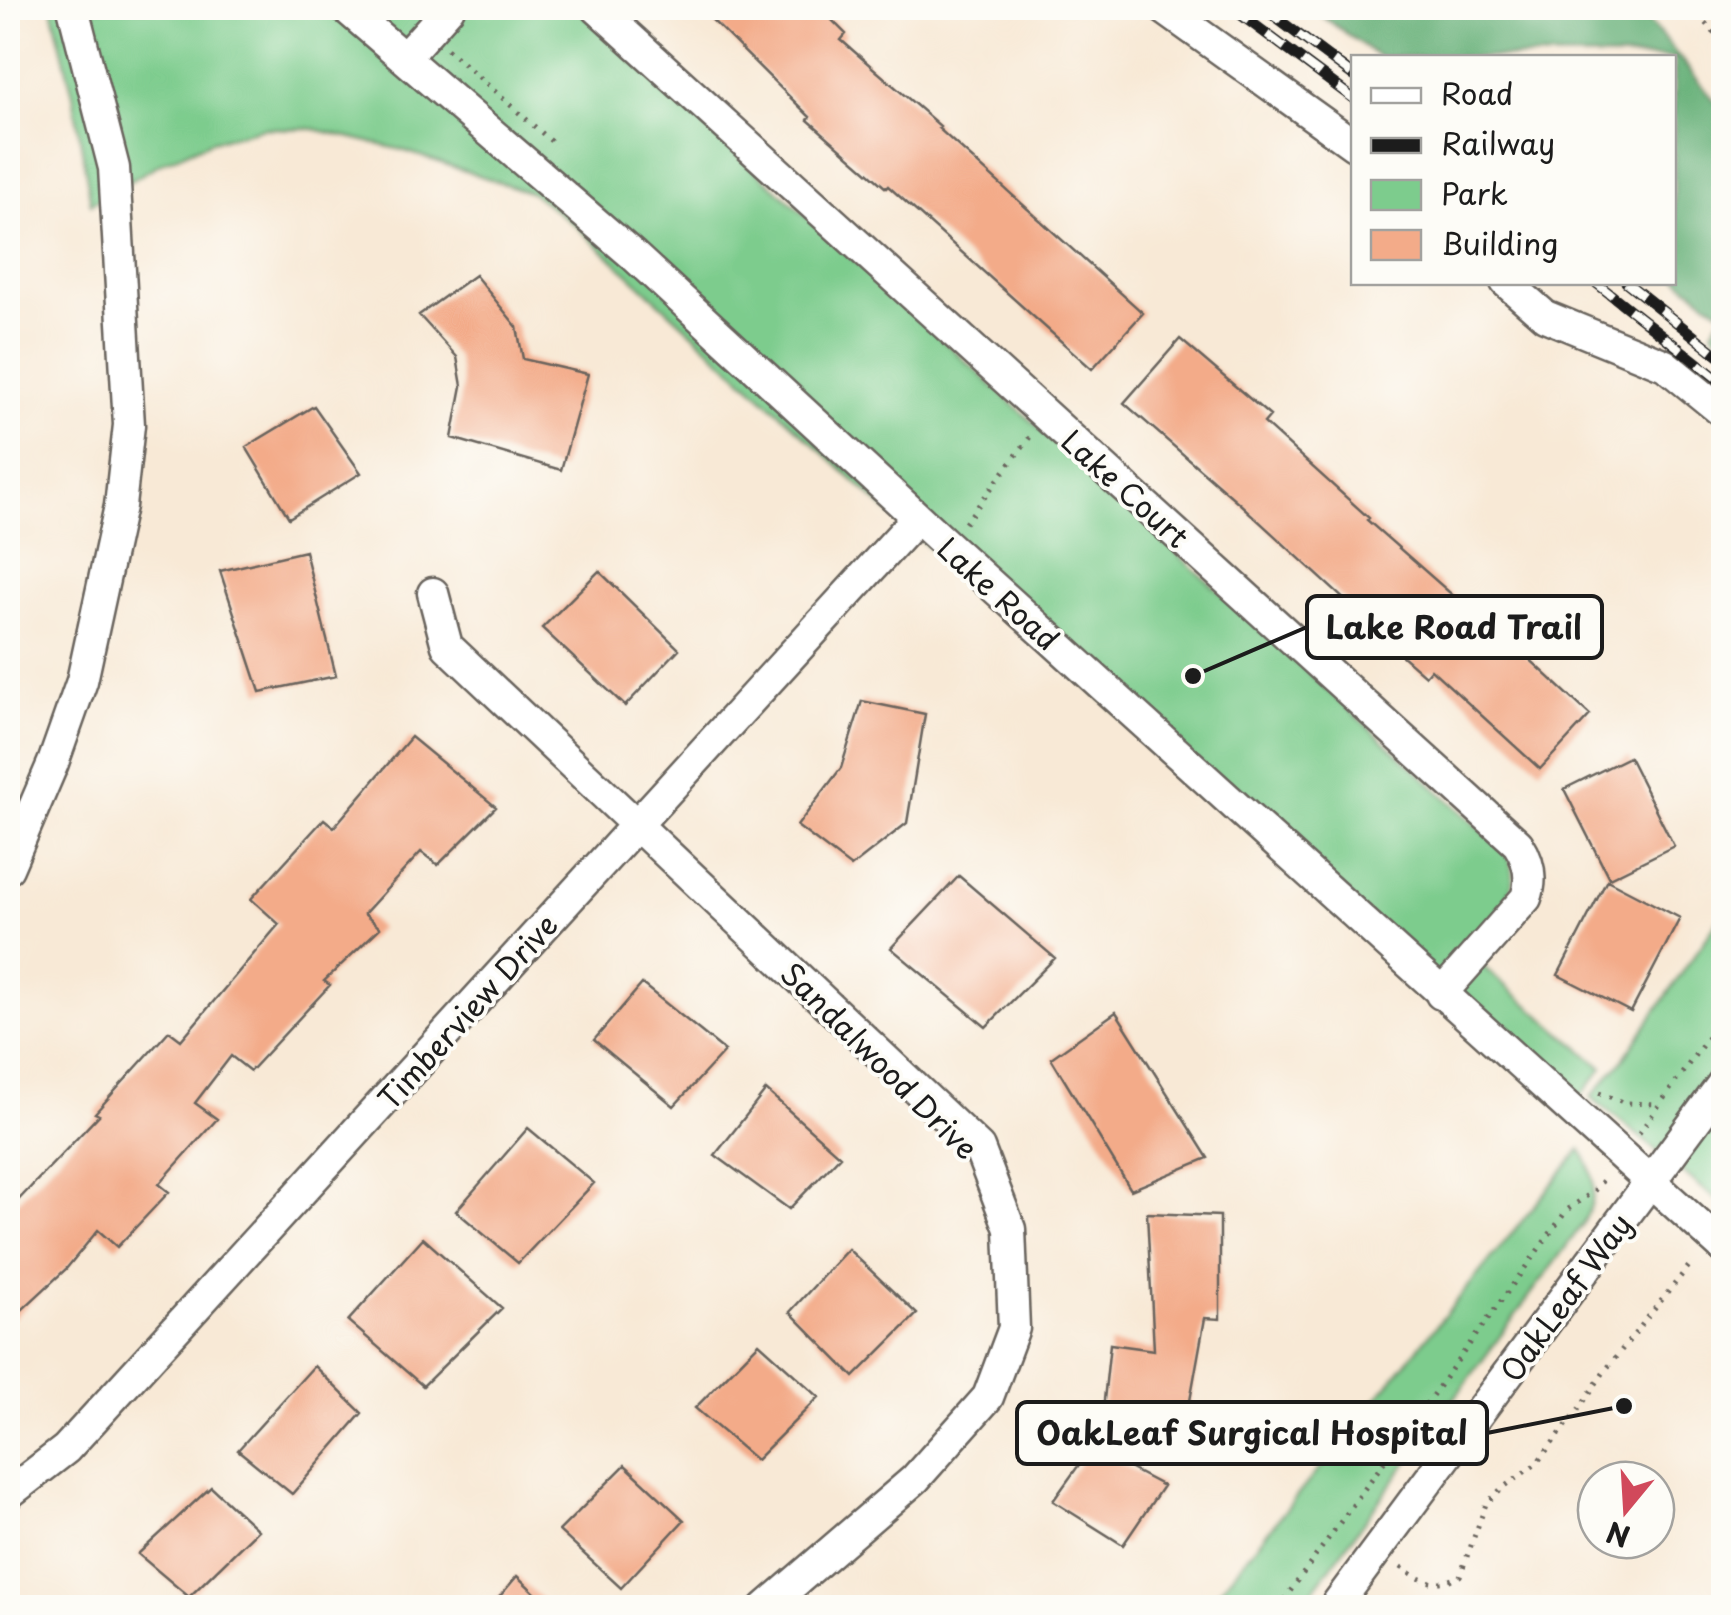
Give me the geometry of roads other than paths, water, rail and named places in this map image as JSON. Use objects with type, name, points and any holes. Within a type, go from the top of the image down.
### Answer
[{"type":"street","points":[[8,868],[82,681],[120,506],[129,425],[114,168],[73,8]]},
{"type":"street","name":"Lake Road","points":[[346,8],[633,256],[1718,1243]]},
{"type":"street","points":[[405,56],[449,8]]},
{"type":"street","name":"Lake Court","points":[[597,8],[1518,844],[1526,856],[1530,886],[1526,898],[1442,994]]},
{"type":"street","points":[[1163,8],[1351,143]]},
{"type":"street","points":[[1509,285],[1545,316],[1665,365],[1724,413]]},
{"type":"street","name":"Timberview Drive","points":[[8,1494],[66,1449],[917,518]]},
{"type":"street","name":"Sandalwood Drive","points":[[434,593],[447,646],[979,1148],[1010,1229],[1014,1328],[988,1397],[915,1478],[765,1608]]},
{"type":"street","name":"OakLeaf Way","points":[[1334,1608],[1724,1082]]},
{"type":"railway","points":[[1232,8],[1351,97]]},
{"type":"railway","points":[[1263,8],[1351,74]]},
{"type":"railway","points":[[1599,285],[1724,384]]},
{"type":"railway","points":[[1630,285],[1724,360]]},
{"type":"place","name":"Lake Road Trail","points":[[1193,676]]},
{"type":"place","name":"OakLeaf Surgical Hospital","points":[[1624,1406]]}]
